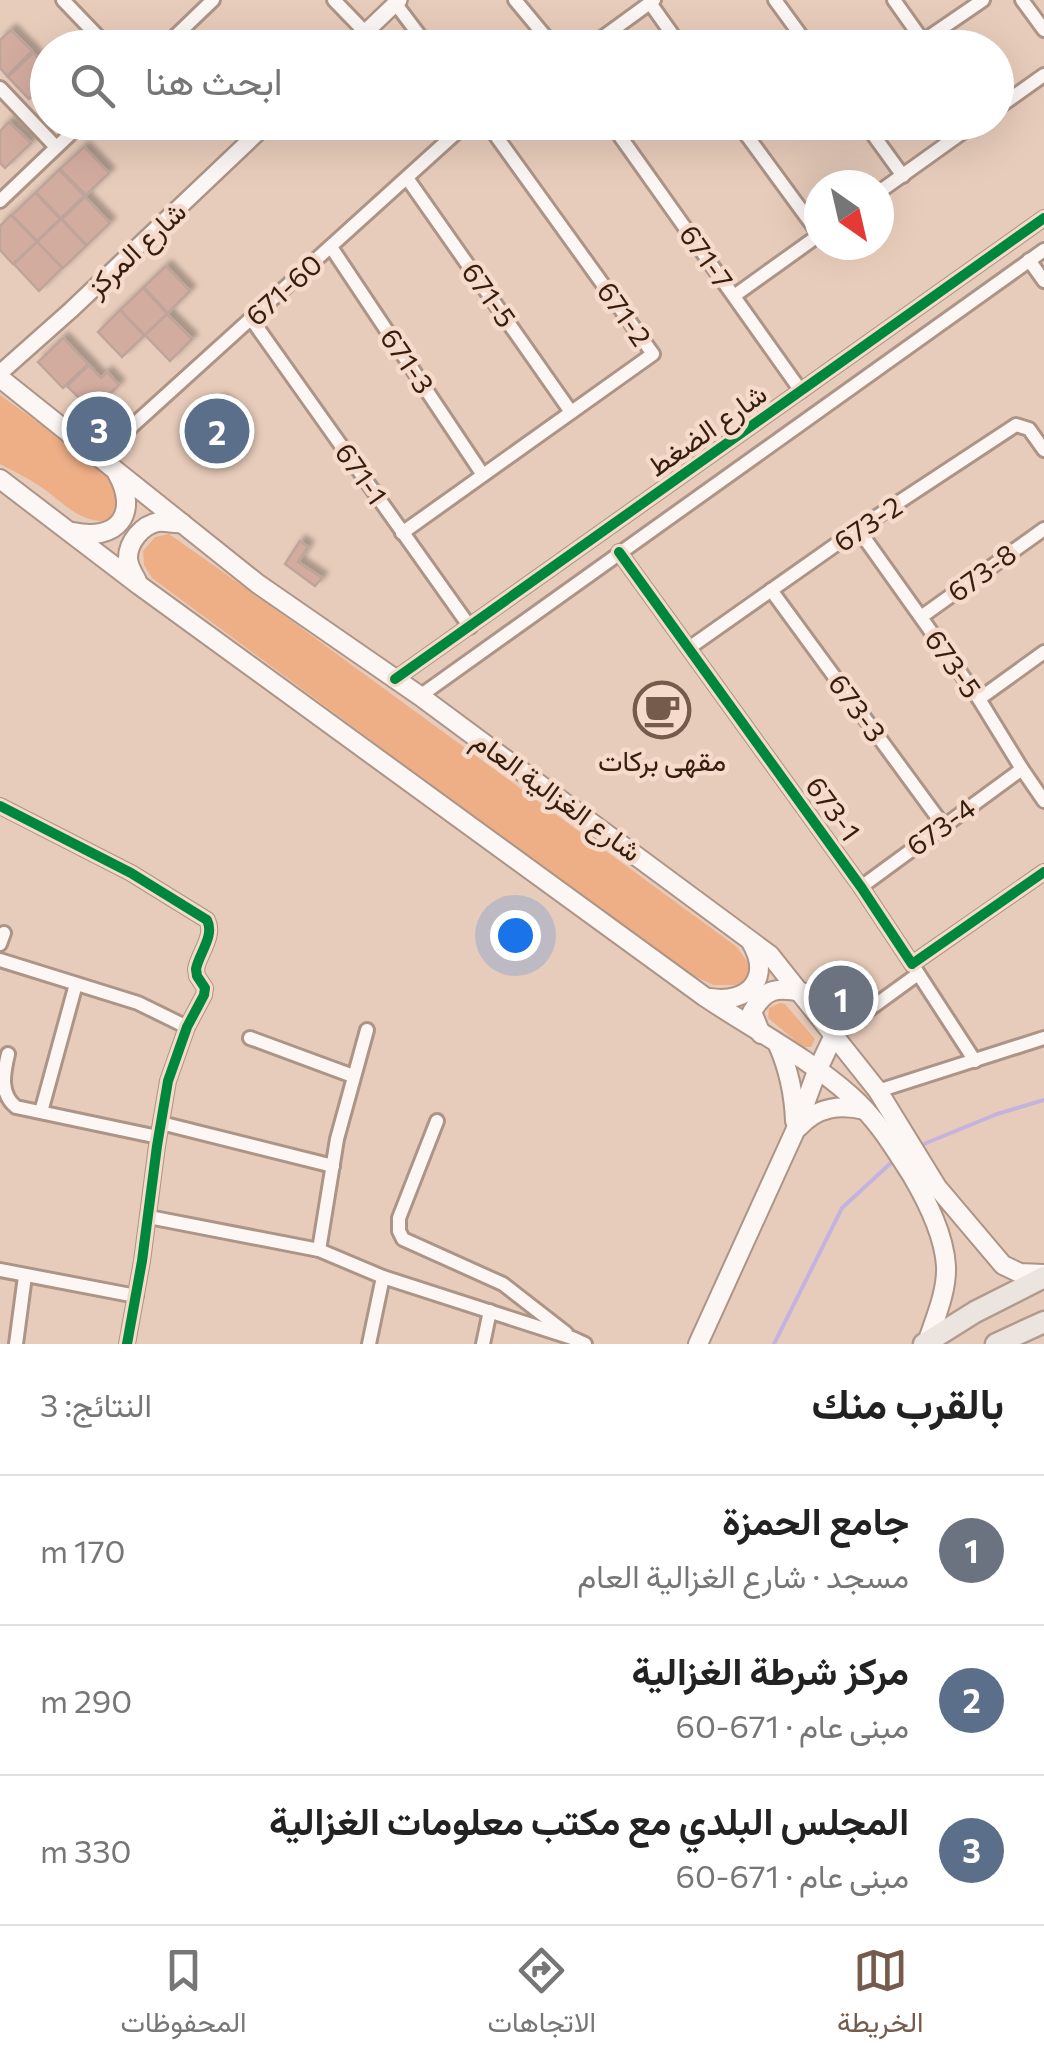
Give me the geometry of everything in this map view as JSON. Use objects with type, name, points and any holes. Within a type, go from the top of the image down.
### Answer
[{"type":"main road","name":"شارع الغزالية العام","points":[[0,375],[258,584],[420,696],[770,954],[878,1091],[937,1187],[1003,1265],[1020,1273],[1044,1276]]},
{"type":"main road","points":[[67,531],[100,535],[118,524],[126,512],[126,491],[106,462]]},
{"type":"main road","points":[[0,479],[139,585],[705,997],[850,1095],[890,1142],[923,1194],[940,1236],[946,1265],[944,1288],[926,1342]]},
{"type":"main road","points":[[139,585],[129,565],[131,544],[139,533],[157,522],[182,523]]},
{"type":"main road","points":[[705,997],[731,999],[750,989],[760,966],[748,936]]},
{"type":"main road","points":[[761,1034],[752,1012],[758,1001],[782,988],[802,992]]},
{"type":"main road","points":[[698,1344],[834,1035]]},
{"type":"main road","points":[[778,1044],[792,1086],[795,1131]]},
{"type":"main road","points":[[795,1131],[819,1111],[834,1106],[864,1110]]},
{"type":"main road","points":[[926,1342],[1044,1276]]},
{"type":"main road","points":[[1001,1343],[1044,1322]]},
{"type":"street","points":[[63,0],[92,30]]},
{"type":"street","points":[[334,0],[362,30]]},
{"type":"street","points":[[515,0],[540,30]]},
{"type":"street","points":[[775,0],[797,30]]},
{"type":"street","points":[[894,0],[910,30]]},
{"type":"street","points":[[939,30],[983,0]]},
{"type":"street","points":[[1022,0],[1044,30]]},
{"type":"street","points":[[366,30],[397,2],[416,30]]},
{"type":"street","points":[[613,30],[652,2],[670,30]]},
{"type":"street","points":[[180,30],[205,3]]},
{"type":"street","points":[[1014,96],[1044,75]]},
{"type":"street","points":[[0,88],[30,120]]},
{"type":"street","points":[[49,140],[56,147]]},
{"type":"street","points":[[0,201],[64,140]]},
{"type":"street","name":"شارع المركز","points":[[0,375],[251,140]]},
{"type":"street","name":"671-60","points":[[106,462],[252,320],[449,140]]},
{"type":"street","name":"671-2","points":[[402,532],[653,354],[499,140]]},
{"type":"street","name":"671-7","points":[[623,140],[801,391]]},
{"type":"street","points":[[750,140],[804,214]]},
{"type":"street","points":[[877,140],[903,176]]},
{"type":"street","points":[[894,182],[952,140]]},
{"type":"street","name":"671-5","points":[[408,178],[571,412]]},
{"type":"street","name":"شارع الضغط","points":[[395,679],[1044,218]]},
{"type":"street","points":[[734,296],[804,246]]},
{"type":"street","name":"671-3","points":[[332,247],[482,475]]},
{"type":"street","name":"شارع الضغط","points":[[420,696],[1044,250]]},
{"type":"street","points":[[1029,260],[1044,281]]},
{"type":"street","name":"671-1","points":[[252,320],[470,627]]},
{"type":"street","name":"673-2","points":[[688,648],[1016,425],[1030,430],[1044,450]]},
{"type":"street","points":[[686,473],[700,494]]},
{"type":"street","name":"673-8","points":[[921,617],[1044,529]]},
{"type":"street","name":"673-5","points":[[858,530],[979,698],[1044,801]]},
{"type":"street","name":"673-1","points":[[619,552],[861,886],[975,1061]]},
{"type":"street","name":"673-3","points":[[772,590],[943,825]]},
{"type":"street","points":[[979,698],[1044,652]]},
{"type":"street","name":"673-4","points":[[861,886],[1022,769]]},
{"type":"street","points":[[0,806],[130,873],[210,925],[196,970],[204,995],[187,1027],[168,1081],[127,1344]]},
{"type":"street","points":[[834,1035],[1044,872]]},
{"type":"street","points":[[0,960],[138,1003],[187,1027]]},
{"type":"street","points":[[41,1112],[76,984]]},
{"type":"street","points":[[319,1250],[337,1139],[367,1030]]},
{"type":"street","points":[[250,1038],[353,1076]]},
{"type":"street","points":[[878,1091],[1044,1038]]},
{"type":"street","points":[[8,1054],[2,1078],[4,1097],[16,1107],[159,1130],[332,1166]]},
{"type":"street","points":[[436,1121],[399,1218],[403,1239],[503,1284],[579,1341]]},
{"type":"street","points":[[148,1217],[319,1250],[383,1277],[579,1341]]},
{"type":"street","points":[[0,1270],[136,1296]]},
{"type":"street","points":[[16,1344],[25,1276]]},
{"type":"street","points":[[368,1344],[383,1277]]},
{"type":"street","points":[[484,1344],[490,1312]]},
{"type":"shaded area","points":[[0,395],[116,479],[124,507],[109,521],[90,519],[0,464]]},
{"type":"shaded area","points":[[169,534],[737,947],[749,964],[749,976],[739,985],[713,985],[680,969],[152,578],[144,565],[143,551],[155,537]]},
{"type":"shaded area","points":[[780,1003],[815,1039],[811,1047],[803,1047],[768,1018],[769,1008]]},
{"type":"building","points":[[11,30],[30,49],[7,76],[0,68],[0,40]]},
{"type":"building","points":[[30,56],[30,98],[8,77]]},
{"type":"building","points":[[9,122],[31,143],[5,168],[0,163],[0,131]]},
{"type":"building","points":[[84,147],[109,173],[86,195],[60,169]]},
{"type":"building","points":[[59,170],[84,196],[61,218],[36,192]]},
{"type":"building","points":[[35,193],[60,219],[37,241],[12,215]]},
{"type":"building","points":[[85,197],[110,223],[87,245],[62,219]]},
{"type":"building","points":[[11,215],[37,242],[13,264],[0,250],[0,226]]},
{"type":"building","points":[[61,219],[86,246],[63,268],[37,242]]},
{"type":"building","points":[[37,242],[62,268],[39,291],[14,264]]},
{"type":"building","points":[[166,266],[190,291],[168,313],[144,287]]},
{"type":"building","points":[[143,288],[167,314],[145,335],[120,310]]},
{"type":"building","points":[[120,310],[144,336],[122,357],[98,332]]},
{"type":"building","points":[[167,314],[192,339],[170,361],[145,335]]},
{"type":"building","points":[[63,338],[88,364],[63,388],[38,362]]},
{"type":"building","points":[[89,365],[101,378],[107,372],[119,385],[92,411],[67,386]]},
{"type":"building","points":[[221,400],[229,409],[200,434],[192,424]]},
{"type":"building","points":[[300,541],[308,547],[298,562],[322,578],[315,586],[285,564]]},
{"type":"waterway","points":[[919,1146],[997,1114],[1044,1100]]},
{"type":"waterway","points":[[774,1344],[842,1208],[893,1161]]},
{"type":"cycle path","points":[[395,679],[1044,218]]},
{"type":"cycle path","points":[[619,552],[861,887],[912,964],[1044,872]]},
{"type":"cycle path","points":[[0,806],[131,873],[207,920],[209,926],[196,969],[205,988],[204,995],[187,1027],[168,1081],[127,1344]]},
{"type":"place","name":"المجلس البلدي مع مكتب معلومات الغزالية","points":[[99,429]]},
{"type":"place","name":"مركز شرطة الغزالية","points":[[217,431]]},
{"type":"place","name":"مقهى بركات","points":[[662,710]]},
{"type":"place","name":"جامع الحمزة","points":[[841,998]]}]
